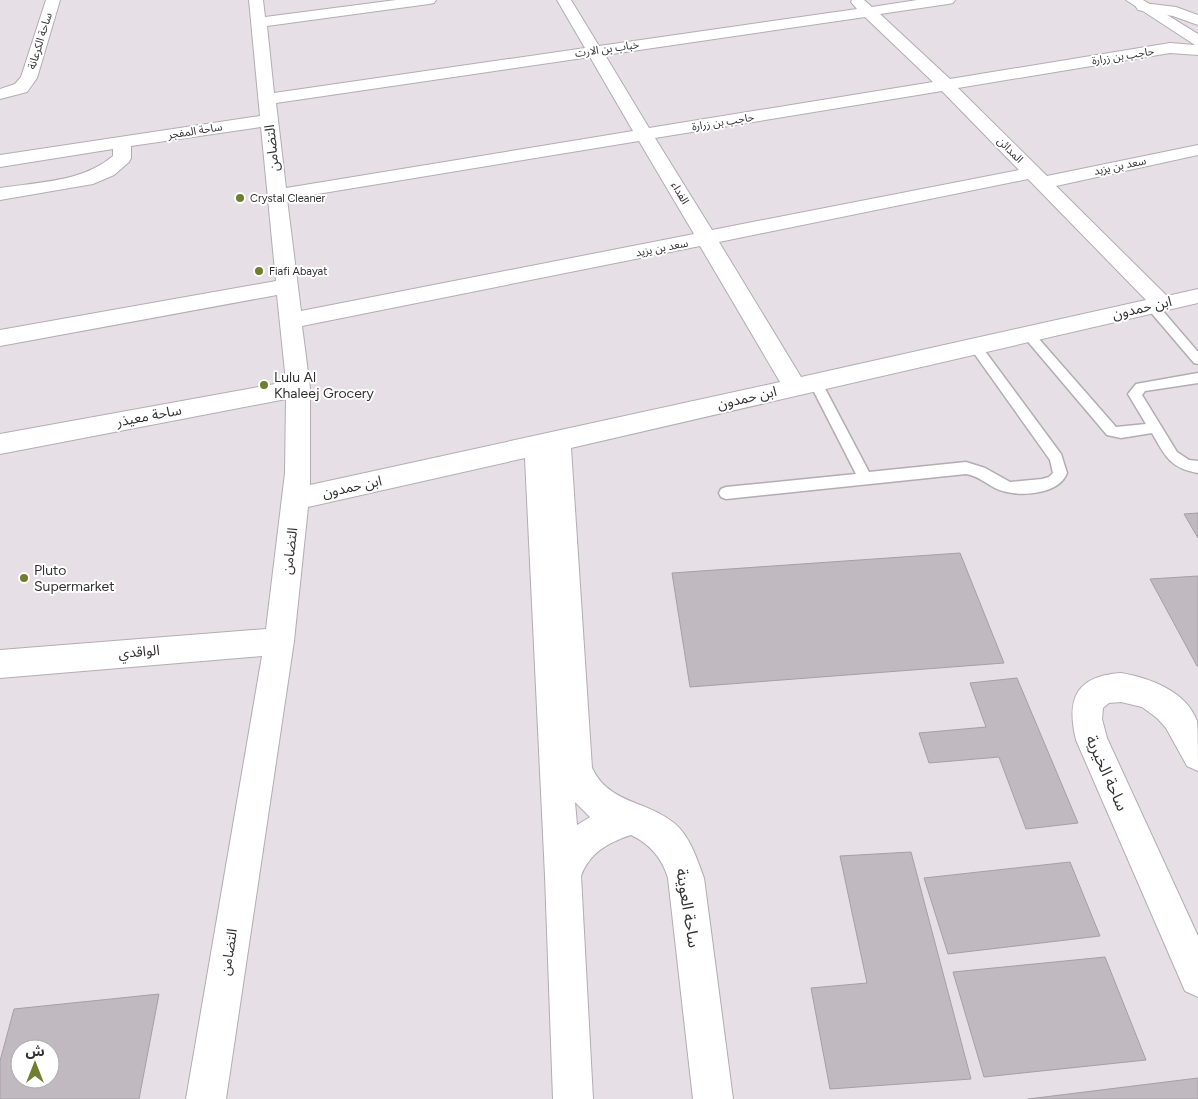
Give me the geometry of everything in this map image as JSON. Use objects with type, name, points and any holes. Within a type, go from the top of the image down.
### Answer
[{"type":"street","name":"ساحة الكرعانة","points":[[0,94],[21,88],[29,78],[53,0]]},
{"type":"street","points":[[257,11],[429,0]]},
{"type":"street","name":"الفداء","points":[[564,0],[708,239],[805,385]]},
{"type":"street","name":"خباب بن الارت","points":[[267,110],[595,51],[862,6],[948,0]]},
{"type":"street","points":[[1178,0],[1198,13]]},
{"type":"street","points":[[1138,4],[1176,12],[1198,20]]},
{"type":"street","points":[[1138,4],[1192,37]]},
{"type":"street","name":"المدائن","points":[[862,6],[946,85],[1157,305]]},
{"type":"street","name":"التضامن","points":[[206,1099],[279,641],[297,499],[298,388],[257,11]]},
{"type":"street","name":"حاجب بن زرارة","points":[[1170,48],[1192,37]]},
{"type":"street","name":"حاجب بن زرارة","points":[[276,195],[1170,48],[1198,50]]},
{"type":"street","name":"ساحة المفجر","points":[[0,161],[122,142],[267,110]]},
{"type":"street","points":[[0,194],[86,180],[107,171],[122,158],[122,142]]},
{"type":"street","name":"سعد بن يزيد","points":[[290,321],[708,239],[1198,150]]},
{"type":"street","points":[[0,338],[287,286]]},
{"type":"street","name":"ابن حمدون","points":[[297,499],[548,444],[1198,296]]},
{"type":"street","name":"ساحة معيذر","points":[[0,444],[298,388]]},
{"type":"street","points":[[548,444],[573,1099]]},
{"type":"street","name":"ساحة العوينة","points":[[548,444],[576,769],[587,792],[597,803],[648,826],[662,835],[673,848],[681,862],[686,878],[713,1099]]},
{"type":"street","name":"الواقدي","points":[[0,664],[279,641]]},
{"type":"street","name":"ساحة الخيرية","points":[[1198,755],[1178,719],[1170,709],[1148,693],[1130,687],[1111,686],[1092,695],[1085,715],[1089,734],[1198,978]]},
{"type":"street","points":[[563,876],[573,854],[586,840],[614,823],[630,819]]},
{"type":"lane","points":[[1157,305],[1198,360]]},
{"type":"lane","points":[[1028,334],[1112,431],[1122,433],[1154,428]]},
{"type":"lane","points":[[726,493],[966,468],[977,470],[1007,487],[1045,486],[1058,479],[1061,472],[1056,458],[976,346]]},
{"type":"lane","points":[[1198,378],[1141,387],[1137,390],[1136,398],[1172,456],[1186,465],[1198,467]]},
{"type":"lane","points":[[805,385],[865,478]]},
{"type":"building","points":[[1198,513],[1198,538],[1184,514]]},
{"type":"building","points":[[960,553],[1004,663],[690,687],[672,573]]},
{"type":"building","points":[[1198,576],[1198,666],[1197,666],[1150,579]]},
{"type":"building","points":[[1017,678],[1078,823],[1026,829],[999,757],[929,763],[919,733],[986,727],[970,683]]},
{"type":"building","points":[[911,852],[971,1079],[830,1089],[811,988],[867,983],[840,856]]},
{"type":"building","points":[[1070,862],[1100,936],[948,954],[924,878]]},
{"type":"building","points":[[1105,957],[1146,1060],[984,1077],[953,972]]},
{"type":"building","points":[[159,994],[139,1099],[0,1099],[0,1061],[14,1009]]},
{"type":"building","points":[[1198,1078],[1198,1099],[1028,1099]]},
{"type":"place","name":"Crystal Cleaner","points":[[240,198]]},
{"type":"place","name":"Fiafi Abayat","points":[[259,271]]},
{"type":"place","name":"Lulu Al Khaleej Grocery","points":[[264,385]]},
{"type":"place","name":"Pluto Supermarket","points":[[24,578]]}]
